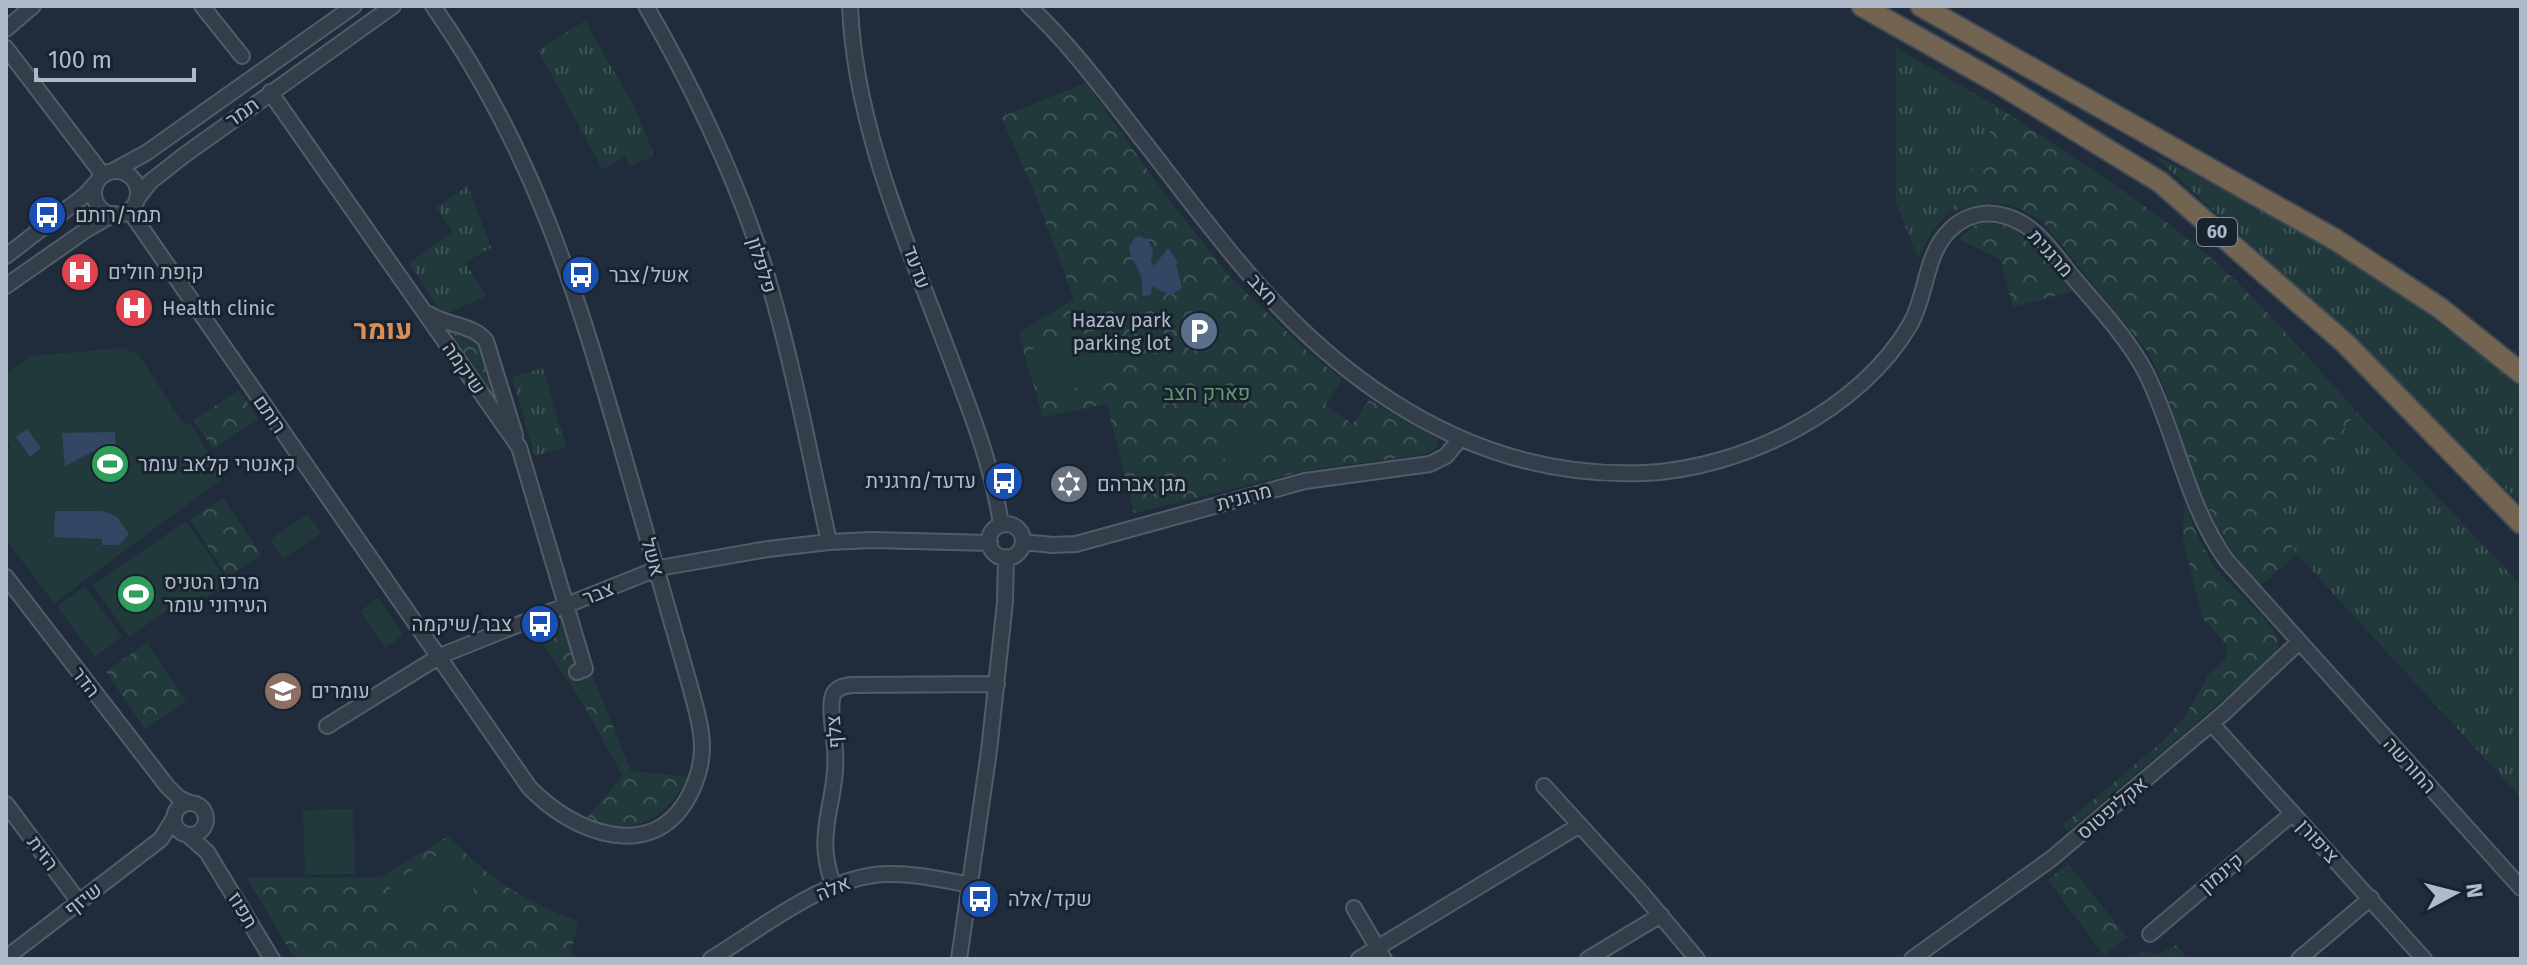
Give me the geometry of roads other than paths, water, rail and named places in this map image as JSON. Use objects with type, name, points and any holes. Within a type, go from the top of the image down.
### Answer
[{"type":"highway","name":"60","points":[[1862,6],[2002,85],[2160,182],[2345,343],[2521,523]]},
{"type":"highway","name":"60","points":[[1921,6],[2336,240],[2440,308],[2521,373]]},
{"type":"highway","points":[[2440,308],[2521,363]]},
{"type":"highway","points":[[2425,424],[2521,536]]},
{"type":"street","points":[[6,29],[33,6]]},
{"type":"street","points":[[202,6],[242,56]]},
{"type":"street","name":"תמר","points":[[6,256],[85,195],[104,176],[150,150],[354,6]]},
{"type":"street","name":"תמר","points":[[133,204],[156,177],[393,6]]},
{"type":"street","name":"אשל","points":[[433,6],[495,104],[516,144],[554,232],[587,330],[697,712],[702,749],[697,776],[684,805],[655,830],[629,836],[599,832],[568,819],[548,805],[521,776],[439,657]]},
{"type":"street","name":"פלפלון","points":[[646,6],[717,142],[758,247],[787,350],[829,542]]},
{"type":"street","name":"עדעד","points":[[850,6],[858,79],[870,132],[887,186],[977,427],[1001,525]]},
{"type":"street","name":"חצב","points":[[1029,6],[1074,53],[1221,241],[1285,313],[1354,375],[1459,440],[1513,458],[1574,470]]},
{"type":"street","points":[[6,48],[104,176]]},
{"type":"street","name":"שיקמה","points":[[270,92],[519,447],[585,669],[577,672]]},
{"type":"street","points":[[6,286],[76,236],[133,204],[137,186],[122,171],[104,176],[94,191],[97,204],[114,214]]},
{"type":"street","name":"רותם","points":[[133,204],[439,657]]},
{"type":"street","name":"מרגנית","points":[[1574,470],[1649,473],[1701,466],[1750,451],[1800,426],[1852,390],[1900,339],[1918,308],[1934,252],[1947,232],[1975,215],[2005,215],[2022,222],[2042,238],[2134,354],[2152,387],[2182,473],[2210,536],[2236,572],[2299,642]]},
{"type":"street","points":[[424,310],[442,321],[476,332],[486,341],[519,447]]},
{"type":"street","name":"מרגנית","points":[[1023,542],[1076,544],[1315,479],[1423,466],[1446,456],[1459,440]]},
{"type":"street","points":[[1001,525],[1016,528],[1023,542],[1017,553],[1006,557],[996,554],[990,543],[991,533],[1001,525]]},
{"type":"street","name":"צבר","points":[[327,726],[439,657],[656,569],[768,549],[829,542],[990,543]]},
{"type":"street","points":[[959,959],[997,684],[1006,557]]},
{"type":"street","name":"הדר","points":[[6,577],[167,786],[179,798],[190,803]]},
{"type":"street","name":"אקליפטוס","points":[[1912,959],[2051,859],[2212,724],[2299,642]]},
{"type":"street","name":"החורשה","points":[[2299,642],[2521,888]]},
{"type":"street","name":"צלף","points":[[834,886],[826,862],[824,840],[836,769],[834,692],[851,685],[997,684]]},
{"type":"street","name":"ציפורן","points":[[2212,724],[2424,959]]},
{"type":"street","name":"הדר","points":[[167,786],[174,816]]},
{"type":"street","points":[[1544,786],[1697,959]]},
{"type":"street","points":[[190,803],[204,811],[206,825],[198,834],[186,835],[176,828],[174,816],[179,807],[190,803]]},
{"type":"street","name":"הזית","points":[[6,804],[79,902]]},
{"type":"street","name":"קינמון","points":[[2150,934],[2293,813]]},
{"type":"street","name":"שיזף","points":[[6,958],[161,839],[174,816]]},
{"type":"street","name":"תפוז","points":[[206,825],[213,860]]},
{"type":"street","points":[[1359,959],[1381,953],[1580,825]]},
{"type":"street","name":"שיזף","points":[[161,839],[186,835]]},
{"type":"street","name":"תפוז","points":[[186,835],[202,845],[213,860],[272,959]]},
{"type":"street","name":"אלה","points":[[711,959],[834,886],[855,878],[884,874],[915,875],[971,885]]},
{"type":"street","points":[[2299,959],[2371,898]]},
{"type":"street","points":[[1354,908],[1381,953]]},
{"type":"street","points":[[1588,959],[1661,915]]},
{"type":"street","points":[[736,943],[742,959]]},
{"type":"water","points":[[1138,236],[1147,239],[1153,250],[1151,261],[1154,266],[1168,248],[1174,256],[1182,288],[1170,295],[1152,286],[1151,295],[1143,296],[1141,276],[1130,250],[1130,245]]},
{"type":"water","points":[[27,429],[41,448],[30,457],[16,437]]},
{"type":"water","points":[[115,432],[116,452],[92,452],[65,466],[62,433]]},
{"type":"water","points":[[55,511],[102,511],[117,517],[129,534],[119,545],[102,545],[102,539],[54,537]]},
{"type":"place","name":"תמר/רותם","points":[[47,215]]},
{"type":"place","name":"קופת חולים","points":[[80,272]]},
{"type":"place","name":"אשל/צבר","points":[[581,275]]},
{"type":"place","name":"Health clinic","points":[[134,308]]},
{"type":"place","name":"Hazav park parking lot","points":[[1199,331]]},
{"type":"place","name":"קאנטרי קלאב עומר","points":[[110,464]]},
{"type":"place","name":"עדעד/מרגנית","points":[[1004,481]]},
{"type":"place","name":"מגן אברהם","points":[[1069,484]]},
{"type":"place","name":"מרכז הטניס העירוני עומר","points":[[136,594]]},
{"type":"place","name":"צבר/שיקמה","points":[[540,624]]},
{"type":"place","name":"עומרים","points":[[283,691]]},
{"type":"place","name":"שקד/אלה","points":[[980,899]]},
{"type":"district","name":"עומר","points":[[383,329]]},
{"type":"park label","name":"פארק חצב","points":[[1207,393]]}]
